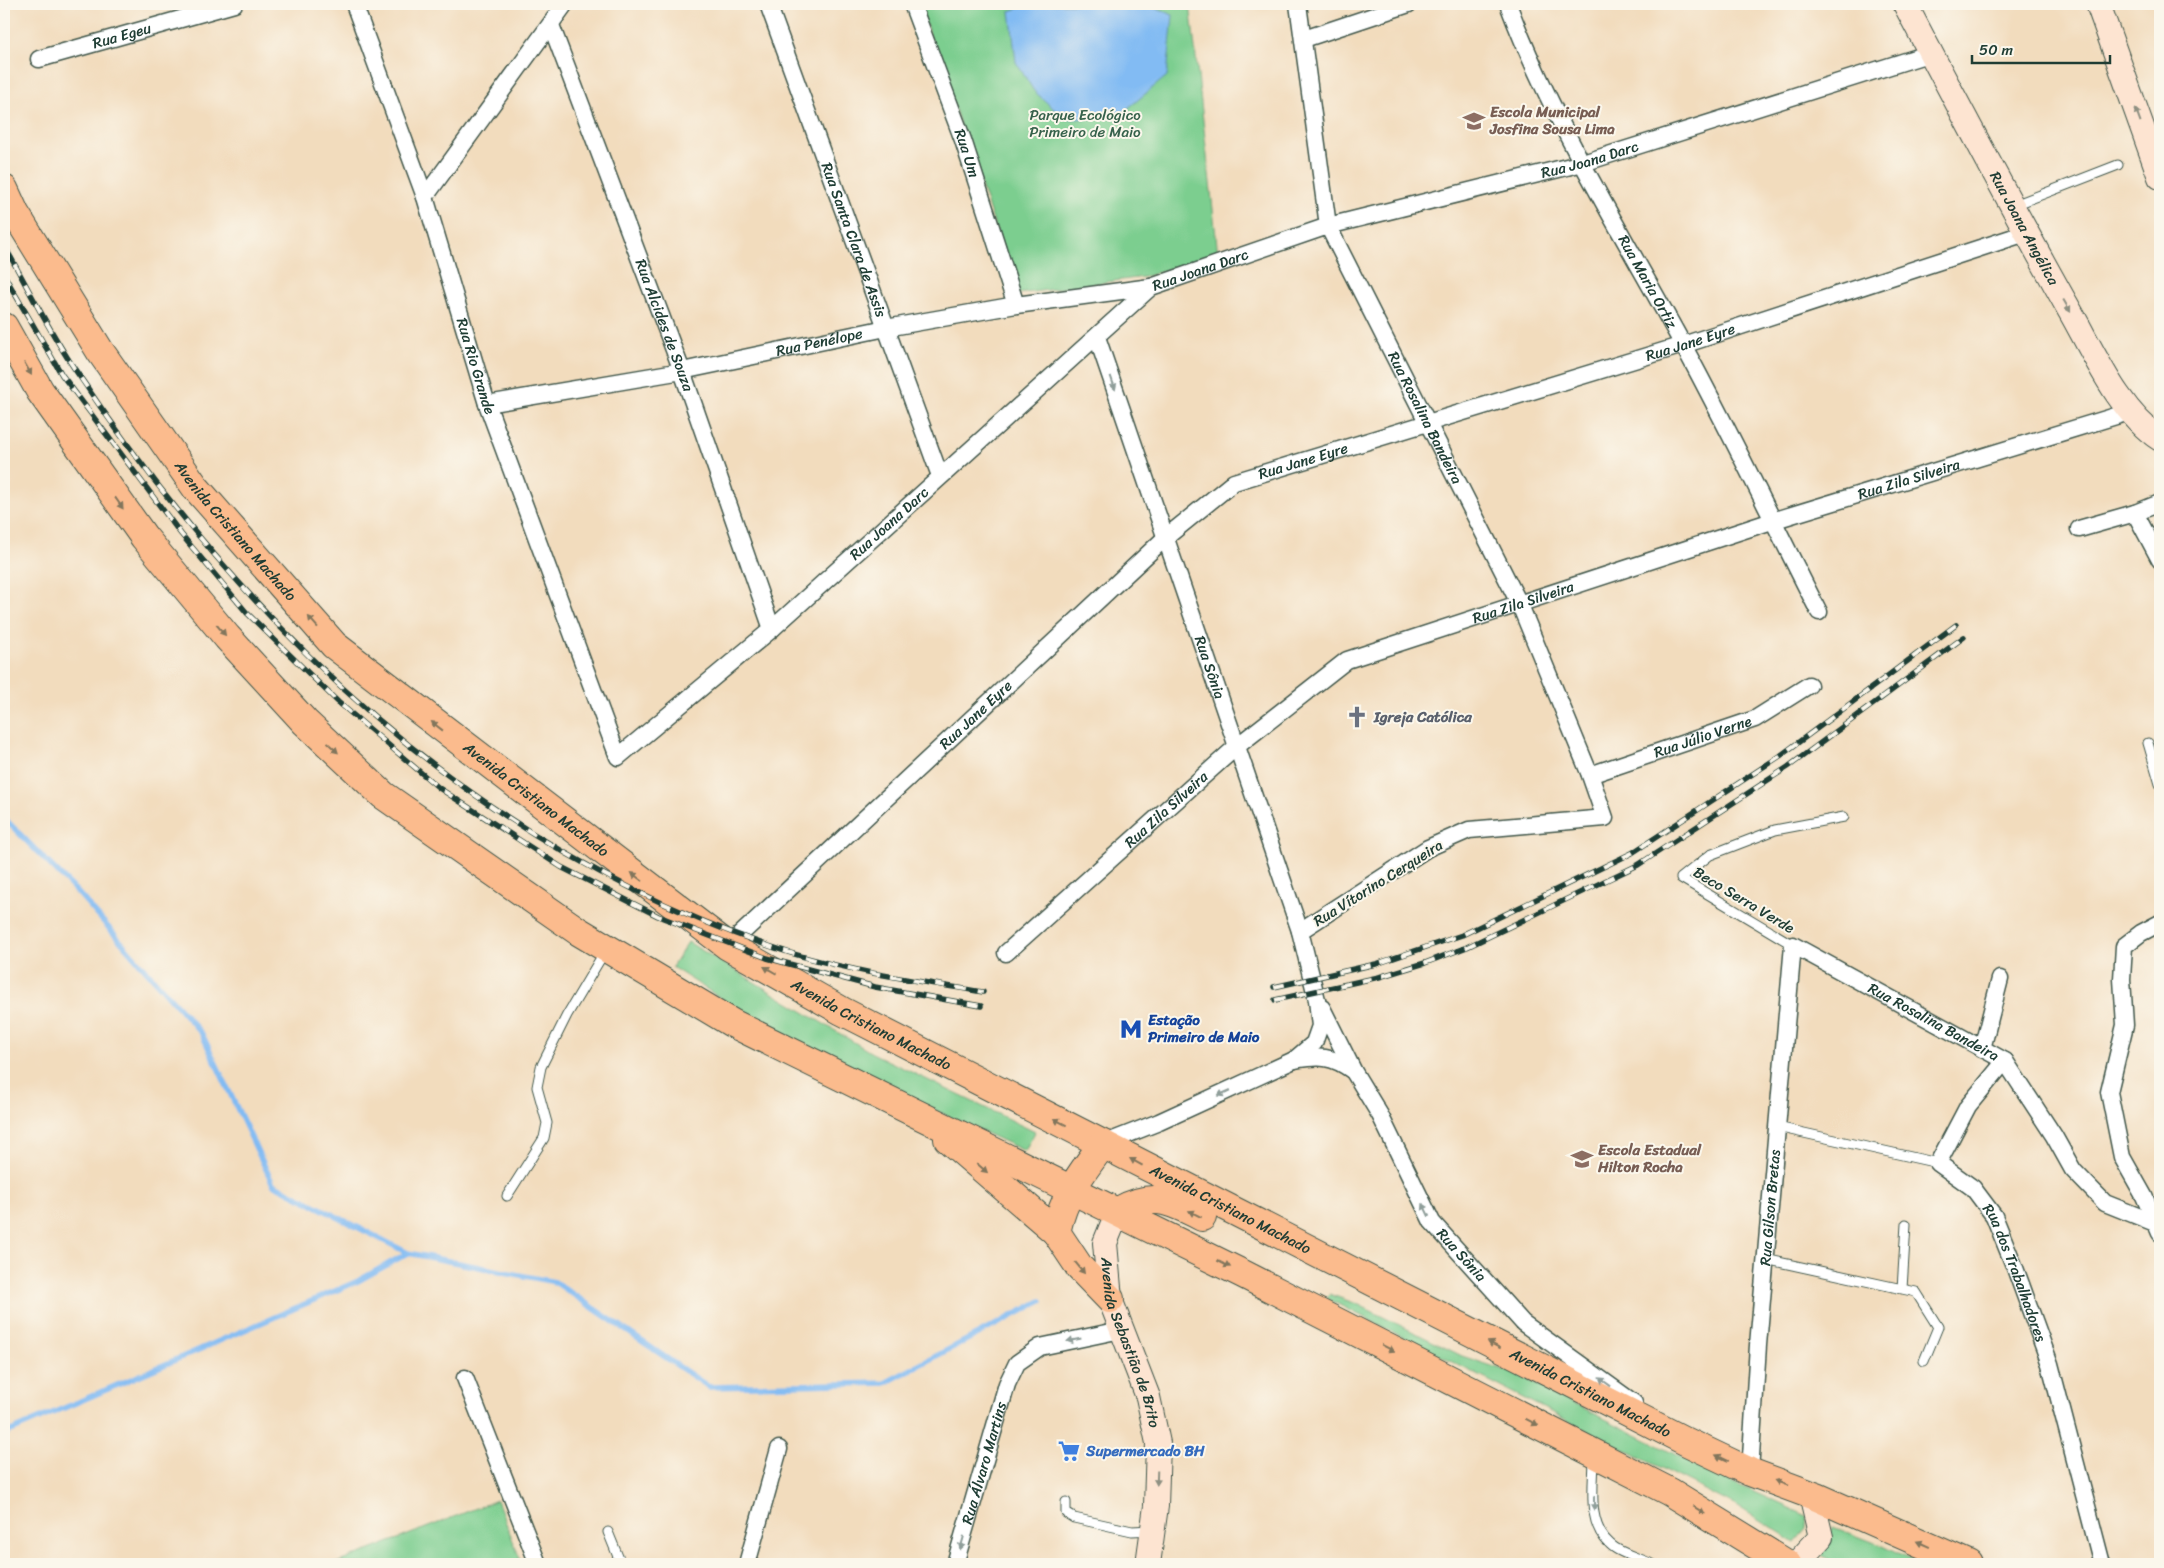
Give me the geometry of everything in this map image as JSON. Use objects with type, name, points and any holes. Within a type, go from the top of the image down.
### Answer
[{"type":"highway","name":"Avenida Cristiano Machado","points":[[4,189],[15,213],[100,351],[196,488],[334,645],[437,726],[728,946],[842,1011],[1366,1280],[1687,1442],[1750,1472],[1811,1495],[1968,1564]]},
{"type":"highway","points":[[4,326],[40,392],[144,537],[227,637],[305,722],[383,794],[578,931],[732,1023],[1118,1211],[1670,1492],[1787,1564]]},
{"type":"highway","points":[[919,1113],[1056,1232],[1080,1268],[1110,1299]]},
{"type":"highway","points":[[1056,1232],[1061,1211],[1071,1188],[1103,1144]]},
{"type":"highway","points":[[1118,1211],[1132,1203],[1149,1199],[1171,1202],[1338,1287],[1366,1280]]},
{"type":"street","name":"Rua Egeu","points":[[39,59],[234,4]]},
{"type":"street","name":"Rua Rio Grande","points":[[354,4],[424,196],[487,404],[618,757]]},
{"type":"street","points":[[424,196],[566,4]]},
{"type":"street","name":"Rua Santa Clara de Assis","points":[[768,4],[940,476]]},
{"type":"street","name":"Rua Um","points":[[912,4],[963,140],[1016,305]]},
{"type":"street","name":"Rua Rosalina Bandeira","points":[[1298,4],[1328,226],[1520,605],[1606,818]]},
{"type":"street","points":[[1304,39],[1409,4]]},
{"type":"street","name":"Rua Maria Ortiz","points":[[1508,4],[1521,38],[1583,163],[1683,345],[1819,612]]},
{"type":"street","name":"Rua Joana Angélica","points":[[1905,4],[2011,206],[2129,412],[2146,430],[2160,439]]},
{"type":"street","points":[[2098,4],[2160,177]]},
{"type":"street","name":"Rua Alcides de Souza","points":[[551,25],[682,370],[772,629]]},
{"type":"street","name":"Rua Joana Darc","points":[[618,757],[772,629],[1151,287],[1328,226],[1583,163],[1931,53]]},
{"type":"street","name":"Rua Jane Eyre","points":[[728,946],[1165,538],[1234,482],[1683,345],[2026,233]]},
{"type":"street","name":"Rua Penélope","points":[[487,404],[682,370],[886,328],[1016,305],[1151,287]]},
{"type":"street","name":"Rua Sônia","points":[[1097,337],[1300,931],[1318,1000],[1320,1026],[1314,1043],[1294,1060],[1159,1122],[1103,1144]]},
{"type":"street","name":"Rua Zila Silveira","points":[[1006,953],[1236,747],[1347,660],[1520,605],[1772,521],[2129,412]]},
{"type":"street","points":[[2079,529],[2135,513],[2160,503]]},
{"type":"street","points":[[2135,513],[2160,560]]},
{"type":"street","name":"Rua Júlio Verne","points":[[1590,775],[1755,719],[1809,685]]},
{"type":"street","name":"Rua Vítorino Cerqueira","points":[[1300,931],[1428,848],[1469,830],[1606,818]]},
{"type":"street","points":[[2158,1227],[2144,1196],[2122,1158],[2109,1092],[2125,1025],[2122,979],[2124,946],[2140,933],[2160,923]]},
{"type":"street","name":"Rua Rosalina Bandeira","points":[[1793,945],[2004,1061],[2054,1136],[2073,1170],[2105,1202],[2158,1227]]},
{"type":"street","name":"Rua Gilson Bretas","points":[[1750,1472],[1793,945]]},
{"type":"street","points":[[1982,1048],[2000,979]]},
{"type":"street","name":"Rua Sônia","points":[[1318,1000],[1354,1072],[1380,1115],[1432,1222],[1523,1323],[1687,1442]]},
{"type":"street","points":[[1294,1060],[1317,1057],[1339,1060],[1354,1072]]},
{"type":"street","points":[[1938,1163],[1968,1106],[2004,1061]]},
{"type":"street","name":"Rua dos Trabalhadores","points":[[1938,1163],[1973,1188],[1994,1216],[2050,1364],[2102,1564]]},
{"type":"street","name":"Avenida Sebastião de Brito","points":[[1118,1211],[1105,1243],[1110,1299],[1148,1397],[1158,1443],[1153,1530],[1148,1564]]},
{"type":"street","name":"Rua Álvaro Martins","points":[[955,1564],[1007,1384],[1017,1363],[1040,1347],[1122,1330]]},
{"type":"street","points":[[465,1378],[538,1564]]},
{"type":"street","points":[[747,1564],[778,1449]]},
{"type":"street","points":[[1796,1564],[1821,1537],[1811,1495]]},
{"type":"lane","points":[[2011,206],[2118,165]]},
{"type":"lane","points":[[2148,743],[2160,784]]},
{"type":"lane","name":"Beco Serra Verde","points":[[1793,945],[1681,878],[1710,855],[1775,830],[1844,817]]},
{"type":"lane","points":[[507,1196],[544,1138],[547,1123],[537,1087],[541,1067],[567,1015],[607,948]]},
{"type":"lane","name":"Rua dos Trabalhadores","points":[[1777,1127],[1938,1163]]},
{"type":"lane","points":[[1902,1289],[1906,1224]]},
{"type":"lane","points":[[1766,1259],[1916,1292],[1938,1327],[1924,1361]]},
{"type":"lane","points":[[1594,1454],[1594,1516],[1599,1531],[1611,1545],[1652,1564]]},
{"type":"lane","points":[[1066,1502],[1066,1513],[1074,1518],[1132,1531],[1153,1530]]},
{"type":"lane","points":[[608,1532],[621,1564]]},
{"type":"green space","name":"Parque Ecológico Primeiro de Maio","points":[[919,4],[1190,4],[1218,254],[1144,277],[1018,294]]},
{"type":"green space","points":[[688,942],[872,1053],[1035,1132],[1025,1151],[841,1067],[747,1015],[672,967]]},
{"type":"green space","points":[[1329,1294],[1357,1304],[1462,1356],[1516,1374],[1716,1475],[1807,1516],[1806,1529],[1795,1542],[1742,1509],[1326,1298]]},
{"type":"green space","points":[[497,1500],[522,1564],[334,1564]]},
{"type":"green space","points":[[1834,1527],[1883,1546],[1920,1564],[1836,1564],[1822,1555]]},
{"type":"water","points":[[1030,4],[1144,4],[1173,15],[1167,76],[1116,118],[1065,119],[1034,91],[1016,62],[1010,11]]},
{"type":"waterway","points":[[4,818],[79,894],[202,1034],[273,1184],[408,1253],[555,1282],[709,1387],[885,1383],[1041,1301]]},
{"type":"waterway","points":[[4,1434],[358,1281],[408,1253]]},
{"type":"railway","points":[[4,245],[46,323],[74,368],[141,464],[214,554],[291,638],[374,716],[463,786],[558,849],[660,902],[769,946],[848,968],[983,992]]},
{"type":"railway","points":[[4,275],[62,375],[181,534],[247,613],[338,702],[439,788],[561,867],[658,916],[767,958],[875,987],[981,1006]]},
{"type":"railway","points":[[1274,987],[1376,964],[1462,935],[1632,853],[1780,756],[1956,625]]},
{"type":"railway","points":[[1275,1000],[1379,977],[1425,963],[1467,947],[1638,865],[1788,767],[1964,637]]},
{"type":"place","name":"Escola Municipal Josfina Sousa Lima","points":[[1474,121]]},
{"type":"place","name":"Igreja Católica","points":[[1357,717]]},
{"type":"place","name":"Estação Primeiro de Maio","points":[[1131,1029]]},
{"type":"place","name":"Escola Estadual Hilton Rocha","points":[[1582,1159]]},
{"type":"place","name":"Supermercado BH","points":[[1069,1451]]}]
